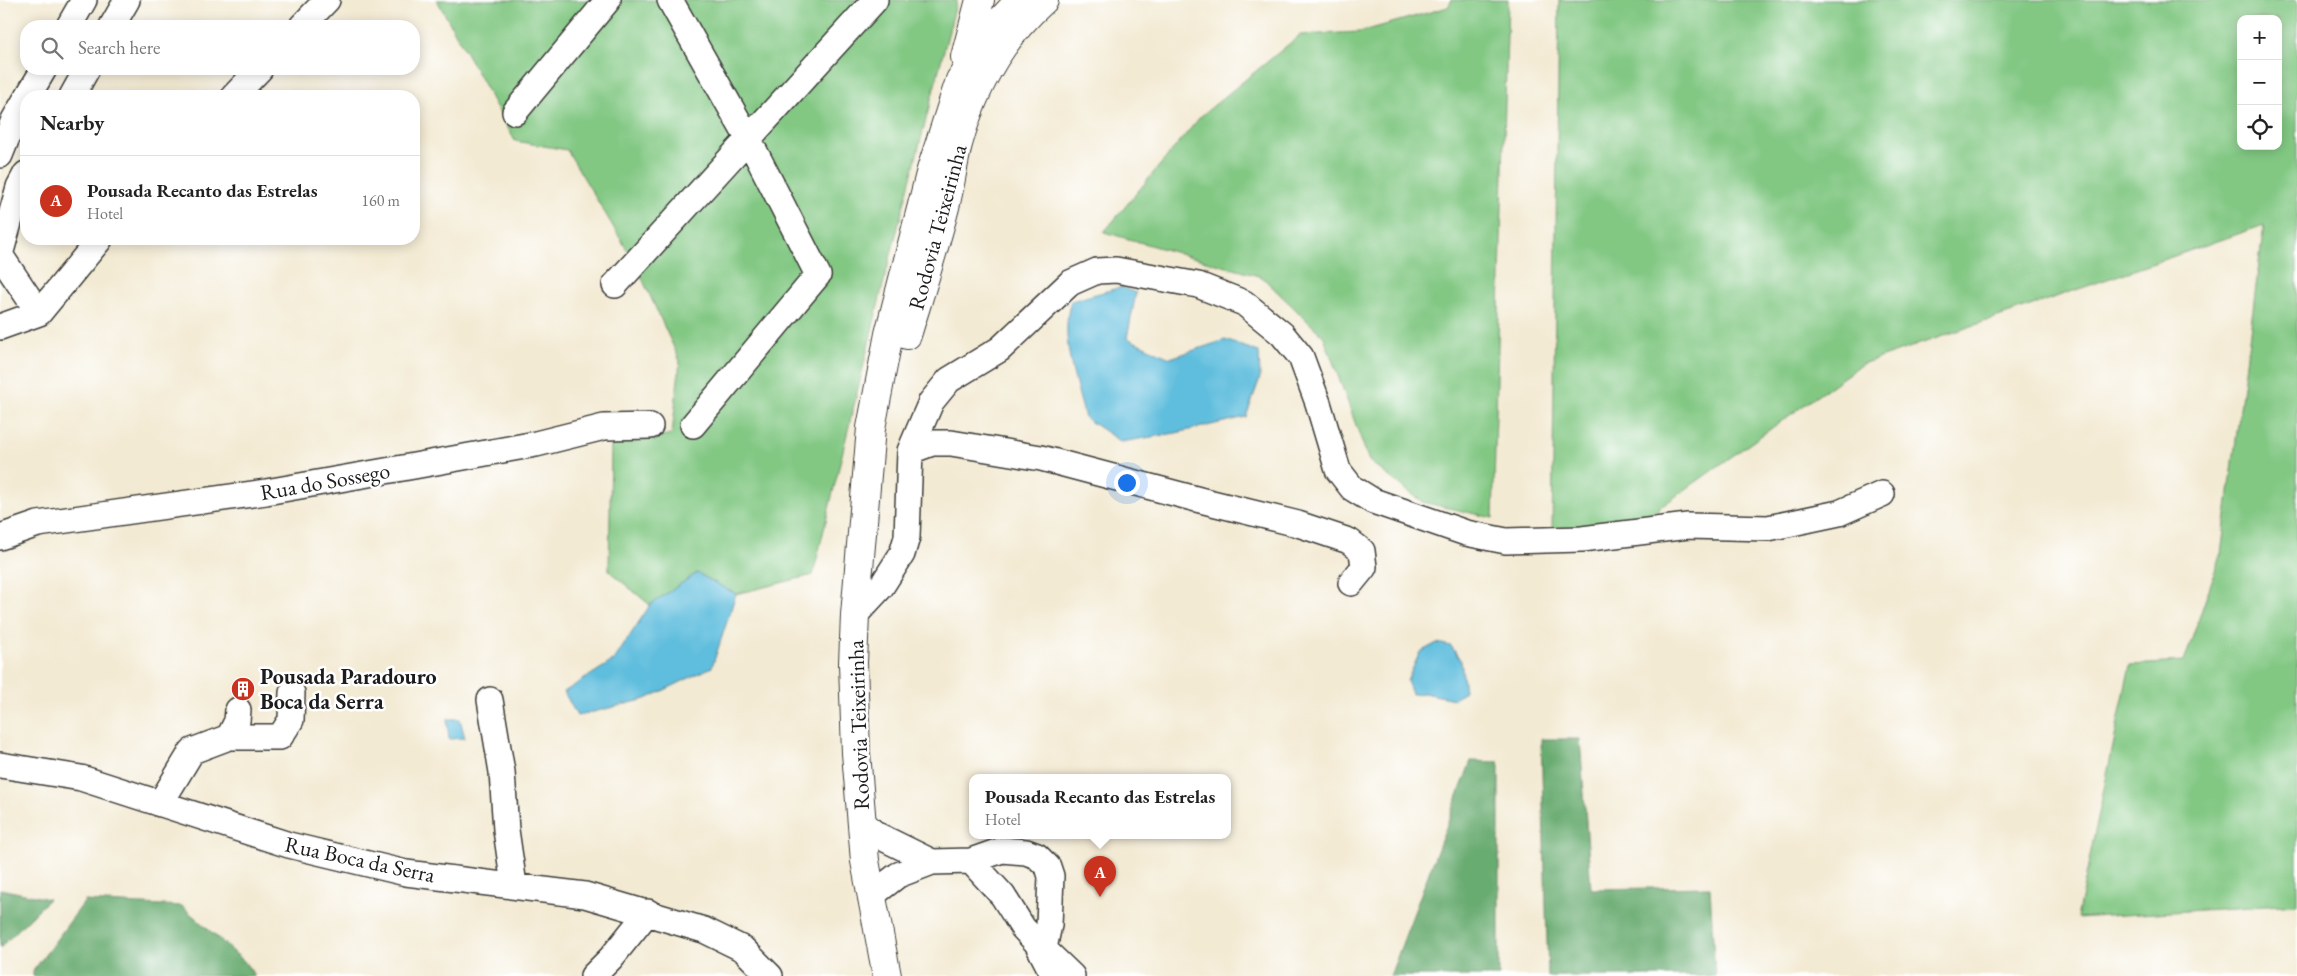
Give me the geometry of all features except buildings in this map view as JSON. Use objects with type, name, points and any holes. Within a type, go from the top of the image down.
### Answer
[{"type":"main road","points":[[960,80],[980,0]]},
{"type":"main road","name":"Rodovia Teixeirinha","points":[[887,976],[871,896],[862,823],[856,753],[853,663],[870,428],[889,334],[931,170],[960,80],[992,30],[1034,2]]},
{"type":"main road","name":"Rodovia Teixeirinha","points":[[868,473],[944,209],[958,144],[972,102],[989,68],[1034,2]]},
{"type":"street","points":[[115,20],[127,0]]},
{"type":"street","points":[[308,20],[327,0]]},
{"type":"street","points":[[515,112],[608,0]]},
{"type":"street","points":[[670,0],[749,140],[818,275],[693,425]]},
{"type":"street","points":[[615,286],[875,0]]},
{"type":"street","points":[[32,90],[40,75]]},
{"type":"street","points":[[76,90],[84,75]]},
{"type":"street","points":[[240,90],[254,75]]},
{"type":"street","points":[[0,155],[20,110]]},
{"type":"street","points":[[20,185],[0,255],[40,313]]},
{"type":"street","points":[[0,327],[40,313],[95,245]]},
{"type":"street","points":[[855,615],[881,587],[902,554],[907,538],[910,451],[932,402],[949,380],[1000,349],[1070,283],[1097,271],[1116,270],[1198,286],[1244,303],[1282,334],[1300,357],[1318,403],[1338,470],[1352,488],[1373,501],[1466,533],[1506,542],[1582,540],[1688,526],[1768,528],[1840,513],[1882,494]]},
{"type":"street","name":"Rua do Sossego","points":[[0,537],[38,524],[303,485],[536,444],[604,427],[650,426]]},
{"type":"street","points":[[910,451],[932,443],[951,443],[1041,458],[1298,524],[1350,541],[1362,551],[1364,567],[1351,583]]},
{"type":"street","points":[[160,804],[192,751],[229,737],[280,737],[291,720],[292,693]]},
{"type":"street","points":[[490,700],[502,772],[506,830],[514,886]]},
{"type":"street","points":[[229,737],[237,721],[238,710]]},
{"type":"street","name":"Rua Boca da Serra","points":[[0,765],[81,778],[289,845],[406,874],[585,895],[648,912],[704,930],[743,949],[770,976]]},
{"type":"street","points":[[862,823],[877,835],[932,862]]},
{"type":"street","points":[[871,896],[898,875],[932,862],[972,861],[1002,850],[1026,852],[1037,856],[1048,868],[1051,876],[1049,925],[1043,952]]},
{"type":"street","points":[[972,861],[1003,896],[1043,952],[1054,976]]},
{"type":"street","points":[[594,976],[648,912]]},
{"type":"street","points":[[1043,952],[1049,954],[1072,976]]},
{"type":"green space","points":[[437,0],[957,0],[882,289],[813,575],[736,594],[697,573],[650,605],[609,571],[611,446],[672,434],[680,361],[635,263],[567,150],[515,141]]},
{"type":"green space","points":[[1452,0],[1508,0],[1493,518],[1422,502],[1369,461],[1324,337],[1262,277],[1104,232],[1201,116],[1300,35],[1360,32],[1448,7]]},
{"type":"green space","points":[[1559,0],[2297,0],[2297,904],[2077,918],[2130,665],[2184,662],[2221,554],[2264,225],[1862,364],[1634,526],[1552,535]]},
{"type":"green space","points":[[1541,739],[1580,739],[1591,889],[1710,887],[1715,976],[1548,976]]},
{"type":"green space","points":[[1471,761],[1499,762],[1499,976],[1390,976]]},
{"type":"green space","points":[[0,889],[49,899],[0,948]]},
{"type":"green space","points":[[85,901],[182,906],[244,961],[255,976],[33,976],[33,971]]},
{"type":"water","points":[[1121,287],[1136,293],[1127,338],[1170,358],[1225,340],[1259,352],[1260,378],[1246,417],[1176,433],[1121,442],[1085,418],[1073,374],[1068,345],[1068,315],[1071,301]]},
{"type":"water","points":[[697,573],[736,594],[712,667],[646,699],[577,716],[564,692],[614,660],[650,605]]},
{"type":"water","points":[[1437,643],[1451,646],[1461,661],[1465,691],[1454,699],[1424,693],[1412,694],[1407,681],[1420,652]]},
{"type":"water","points":[[447,719],[460,719],[465,738],[449,739]]},
{"type":"place","name":"Pousada Paradouro Boca da Serra","points":[[243,689]]},
{"type":"place","name":"Pousada Recanto das Estrelas","points":[[1100,897]]}]
